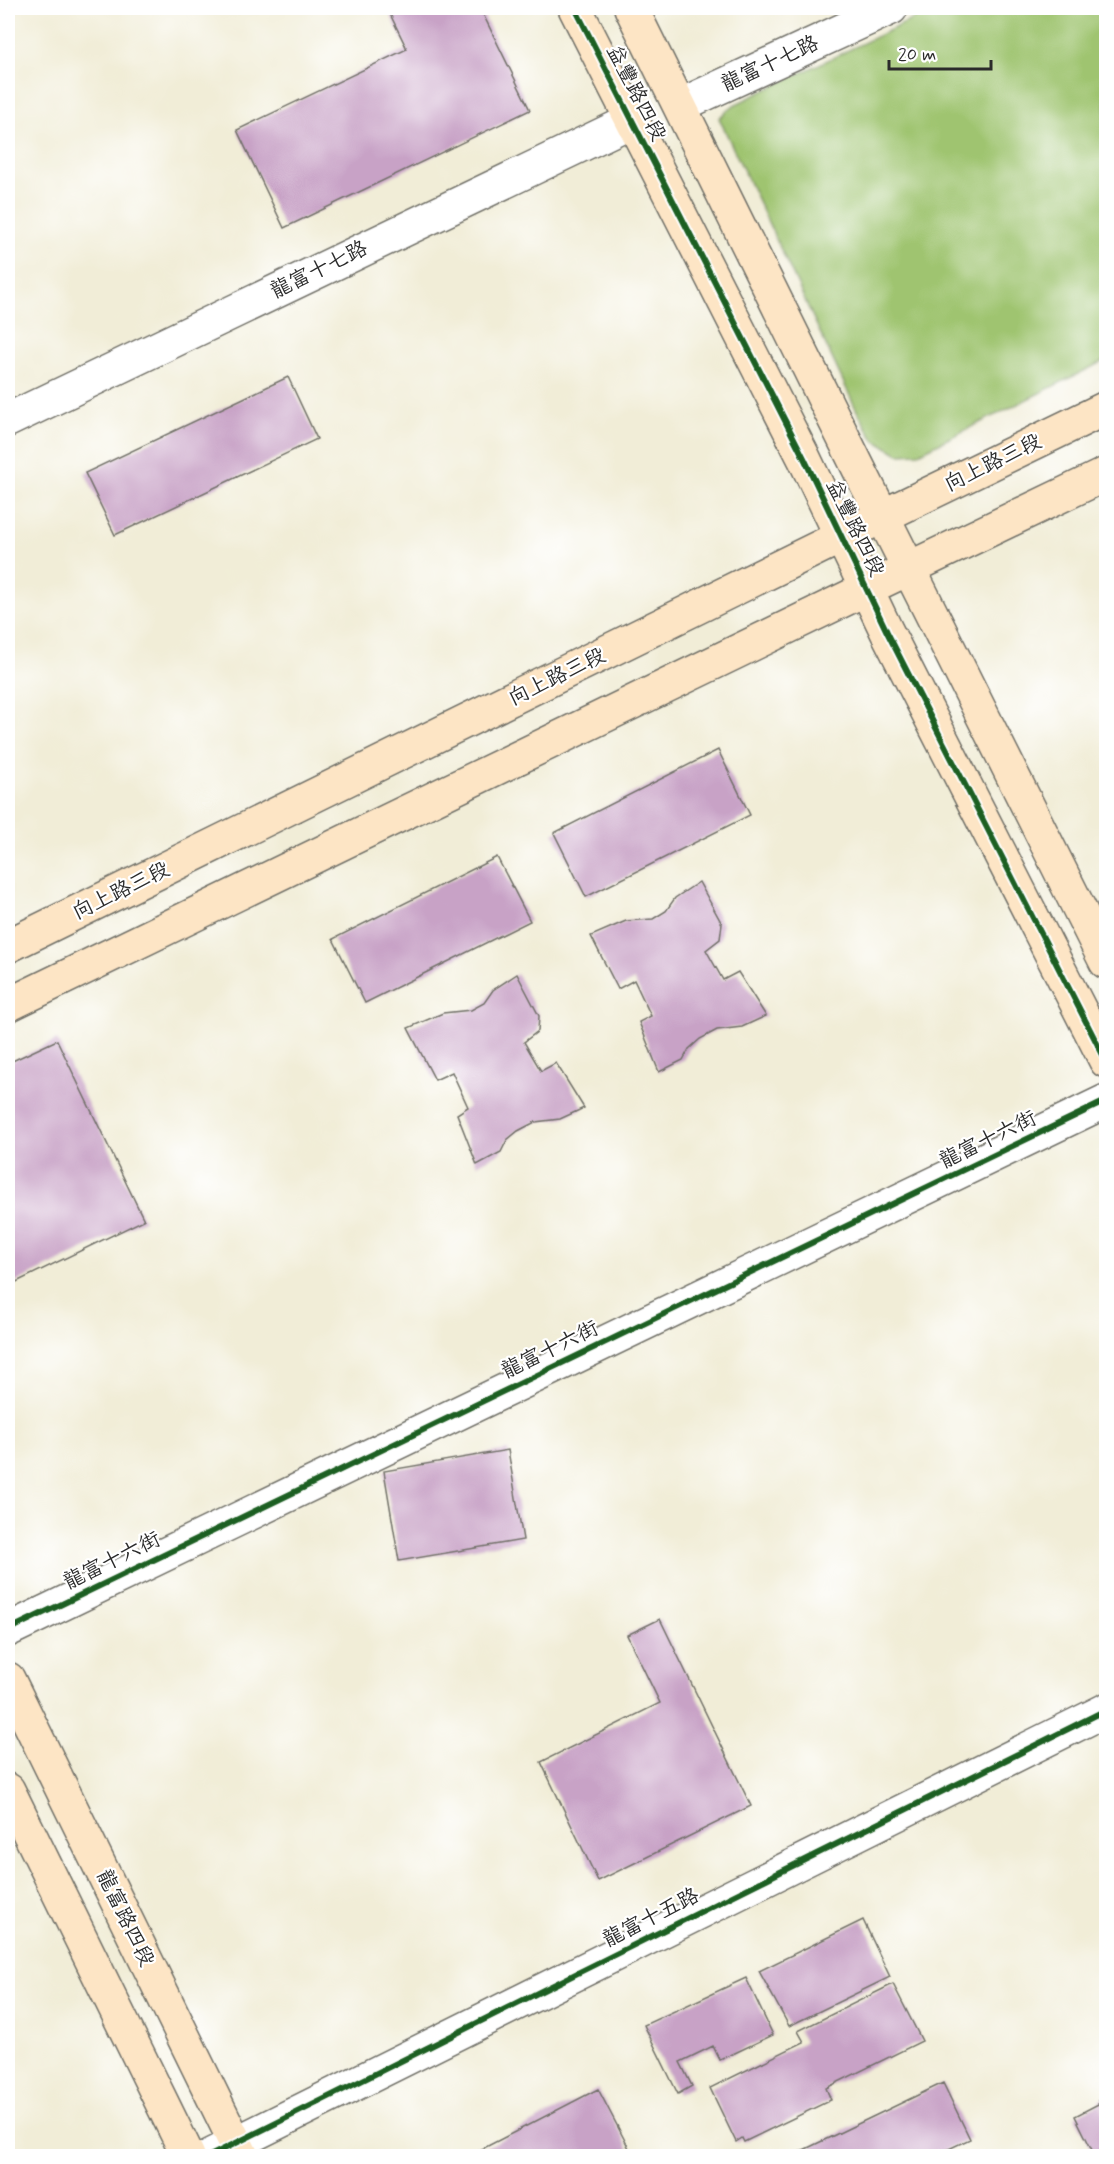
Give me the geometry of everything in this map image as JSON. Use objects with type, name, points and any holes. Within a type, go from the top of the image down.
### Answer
[{"type":"street","name":"益豐路四段","points":[[575,8],[804,458],[866,589],[1107,1061]]},
{"type":"street","name":"益豐路四段","points":[[631,8],[1107,962]]},
{"type":"street","name":"龍富十七路","points":[[681,105],[891,8]]},
{"type":"street","name":"龍富十七路","points":[[8,420],[631,121]]},
{"type":"street","name":"向上路三段","points":[[8,946],[1107,408]]},
{"type":"street","points":[[8,1005],[1107,474]]},
{"type":"street","name":"龍富十六街","points":[[8,1629],[1107,1101]]},
{"type":"street","name":"龍富路四段","points":[[8,1679],[230,2152]]},
{"type":"street","name":"龍富十五路","points":[[230,2152],[1107,1710]]},
{"type":"street","points":[[8,1790],[188,2157]]},
{"type":"green space","points":[[936,8],[1106,8],[1106,360],[919,453],[899,454],[874,440],[857,411],[719,118],[734,105]]},
{"type":"building","points":[[387,8],[480,8],[530,110],[284,228],[237,130],[407,49]]},
{"type":"building","points":[[288,377],[317,439],[115,535],[85,473]]},
{"type":"building","points":[[718,750],[750,815],[586,897],[554,833]]},
{"type":"building","points":[[497,857],[530,921],[365,1003],[333,939]]},
{"type":"building","points":[[699,882],[722,924],[720,939],[706,950],[723,980],[738,972],[766,1016],[742,1027],[717,1030],[700,1039],[689,1049],[683,1060],[659,1072],[639,1022],[651,1016],[634,980],[618,989],[591,936],[626,921],[653,919],[666,911],[675,898]]},
{"type":"building","points":[[517,974],[539,1016],[538,1031],[524,1042],[541,1071],[556,1063],[584,1108],[560,1119],[535,1122],[518,1131],[507,1140],[501,1152],[477,1165],[457,1114],[468,1107],[452,1072],[435,1080],[408,1028],[443,1013],[471,1010],[484,1003],[493,990]]},
{"type":"building","points":[[57,1040],[144,1220],[8,1286],[8,1063]]},
{"type":"building","points":[[508,1450],[523,1540],[399,1561],[384,1471]]},
{"type":"building","points":[[660,1619],[751,1806],[598,1881],[541,1762],[660,1703],[627,1635]]},
{"type":"building","points":[[863,1920],[890,1977],[789,2026],[759,1971]]},
{"type":"building","points":[[746,1978],[773,2035],[720,2060],[713,2046],[680,2062],[692,2086],[678,2094],[644,2025]]},
{"type":"building","points":[[893,1984],[922,2041],[826,2088],[831,2100],[744,2142],[742,2138],[736,2142],[710,2088],[804,2042],[798,2031]]},
{"type":"building","points":[[943,2083],[970,2139],[934,2156],[791,2156]]},
{"type":"building","points":[[598,2089],[633,2156],[479,2156],[476,2152]]},
{"type":"building","points":[[1106,2096],[1106,2114],[1099,2100]]},
{"type":"building","points":[[1100,2103],[1106,2116],[1106,2156],[1095,2156],[1075,2116]]},
{"type":"cycle path","points":[[575,8],[804,458],[887,632],[1106,1061]]},
{"type":"cycle path","points":[[8,1630],[1106,1101]]},
{"type":"cycle path","points":[[210,2156],[1106,1710]]}]
